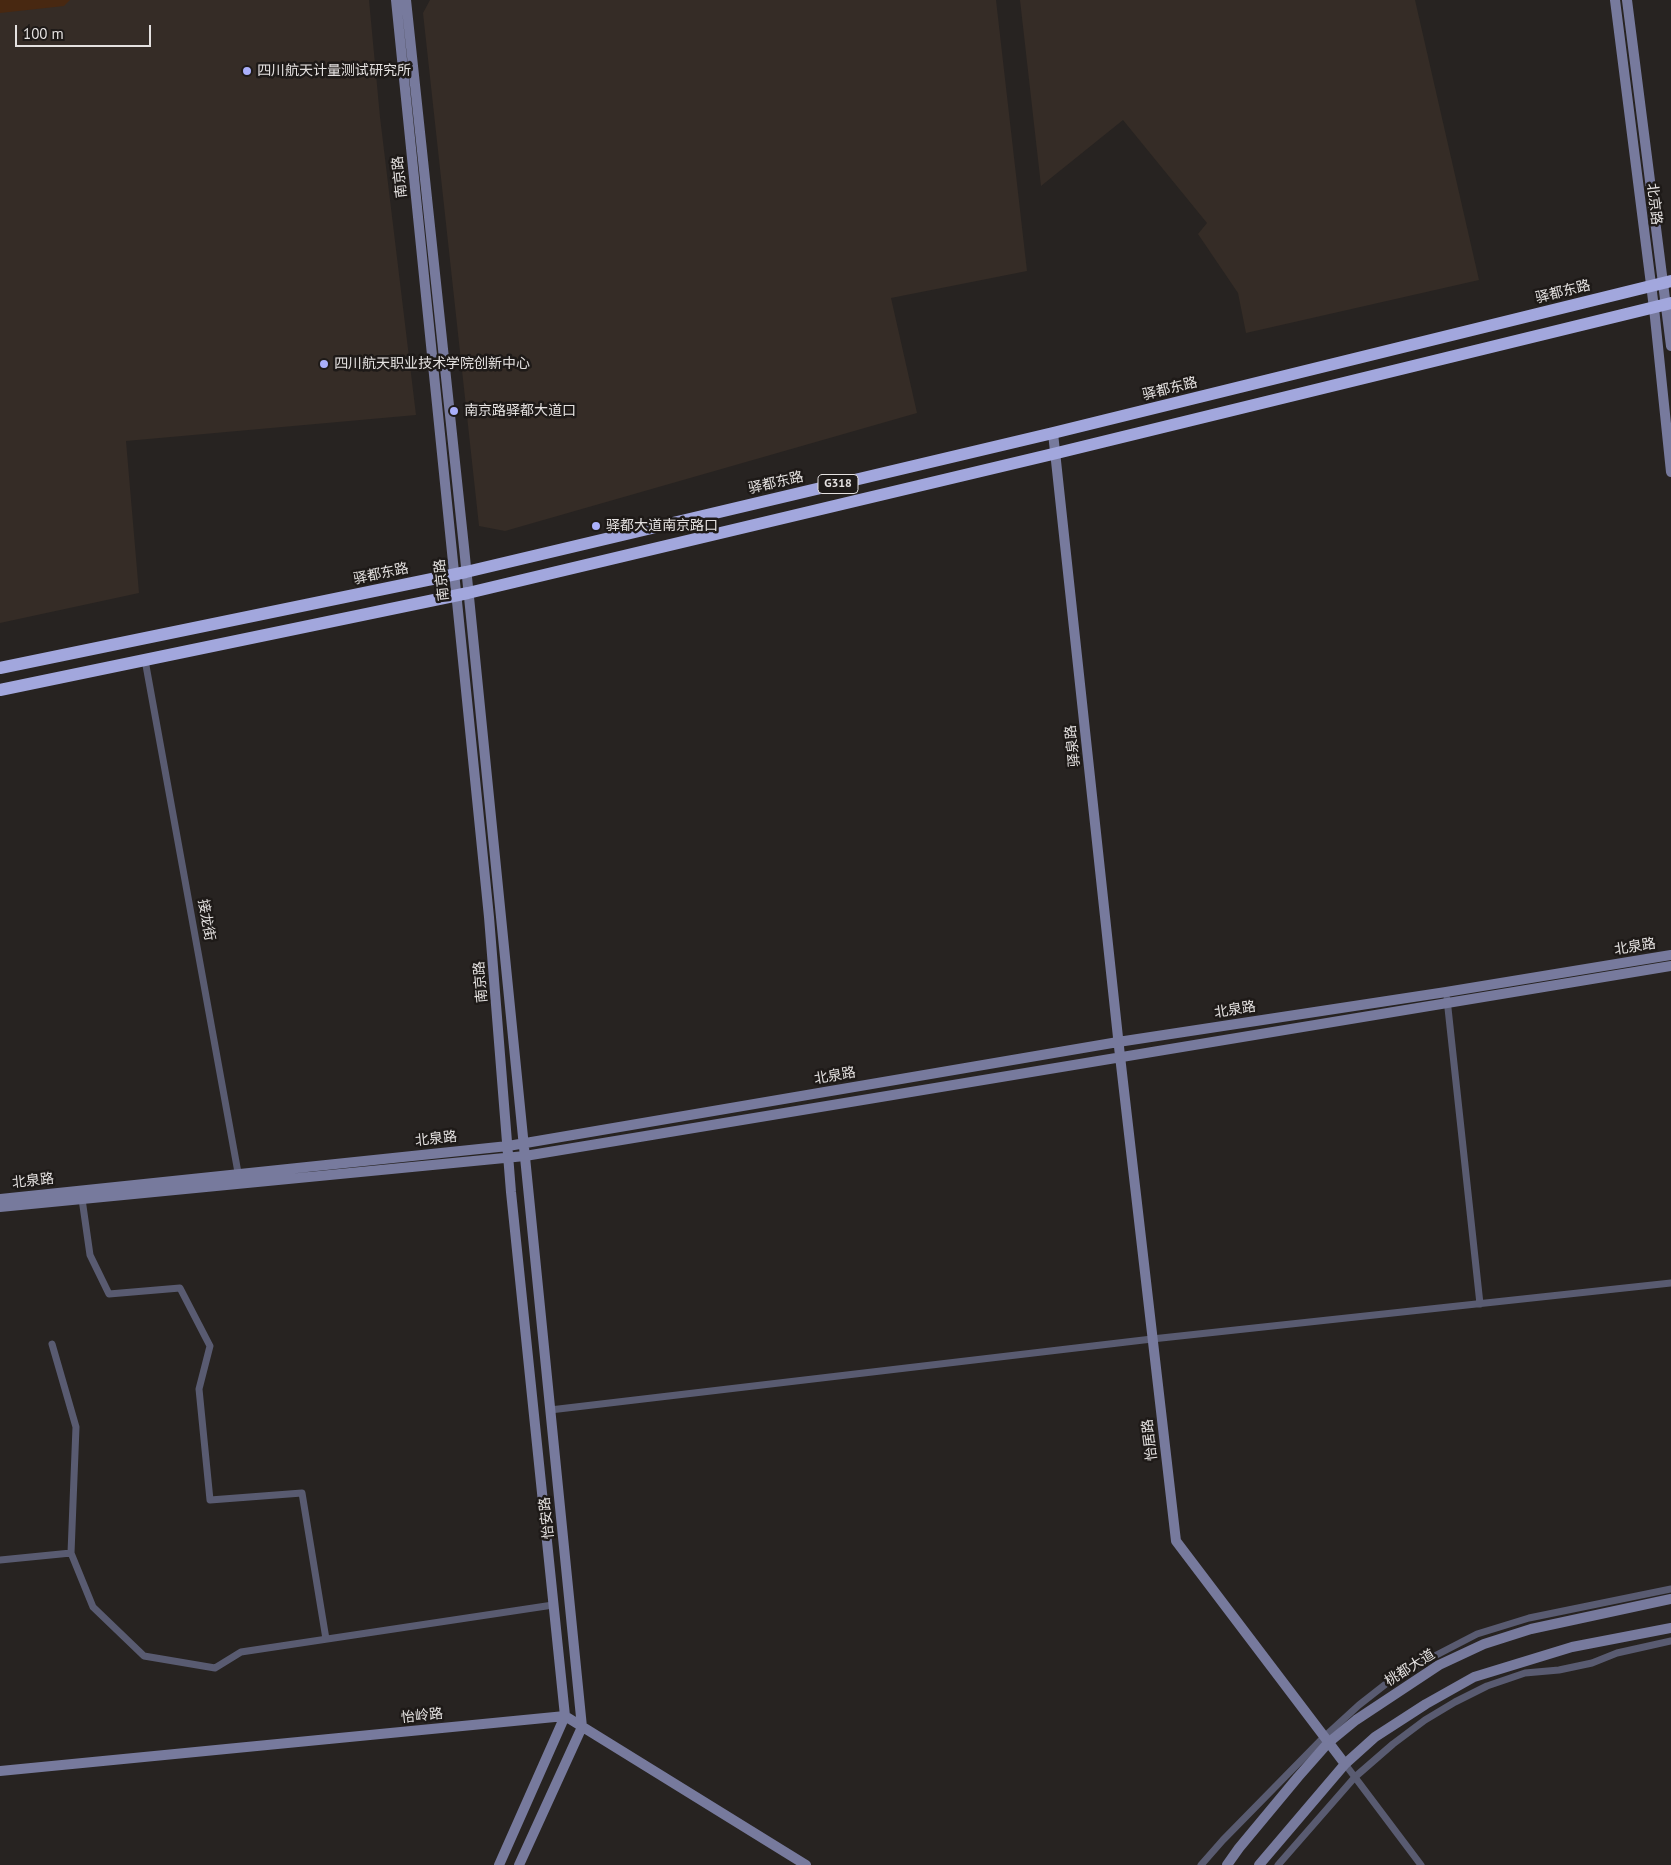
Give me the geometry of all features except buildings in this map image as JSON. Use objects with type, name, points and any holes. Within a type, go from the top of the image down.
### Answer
[{"type":"highway","name":"驿都东路","points":[[0,668],[460,573],[1053,433],[1668,282]]},
{"type":"highway","name":"G318","points":[[0,690],[463,594],[1057,453],[1669,304]]},
{"type":"street","name":"南京路","points":[[396,0],[463,594],[509,1157]]},
{"type":"street","points":[[406,0],[460,573]]},
{"type":"street","name":"北京路","points":[[1615,0],[1654,308],[1671,472]]},
{"type":"street","name":"北京路","points":[[1627,0],[1668,282],[1671,346]]},
{"type":"street","name":"驿泉路","points":[[1053,433],[1057,453],[1120,1056]]},
{"type":"street","name":"怡安路","points":[[463,594],[524,1143],[582,1727]]},
{"type":"street","name":"接龙街","points":[[145,660],[240,1179]]},
{"type":"street","name":"北泉路","points":[[0,1199],[525,1156],[1120,1056],[1671,955]]},
{"type":"street","name":"北泉路","points":[[0,1207],[82,1199],[508,1146],[1118,1042],[1671,966]]},
{"type":"street","points":[[1447,997],[1480,1304]]},
{"type":"street","name":"怡居路","points":[[1120,1056],[1176,1541],[1345,1764]]},
{"type":"street","name":"怡安路","points":[[500,1865],[565,1716],[510,1192],[509,1157]]},
{"type":"street","points":[[82,1199],[90,1255],[109,1294],[180,1288],[210,1346],[199,1389],[210,1500],[302,1493],[326,1639]]},
{"type":"street","points":[[550,1410],[1152,1339],[1671,1283]]},
{"type":"street","points":[[52,1344],[76,1428],[71,1553],[93,1607],[144,1656],[215,1668],[241,1652],[553,1605]]},
{"type":"street","points":[[0,1560],[71,1553]]},
{"type":"street","points":[[1201,1865],[1223,1840],[1326,1740],[1359,1705],[1396,1676],[1477,1634],[1529,1618],[1671,1589]]},
{"type":"street","name":"桃都大道","points":[[1227,1865],[1326,1740],[1439,1665],[1484,1644],[1531,1629],[1671,1599]]},
{"type":"street","points":[[1259,1865],[1345,1764],[1382,1733],[1426,1704],[1474,1677],[1572,1647],[1671,1628]]},
{"type":"street","points":[[1278,1865],[1355,1777],[1393,1744],[1425,1720],[1487,1686],[1525,1673],[1559,1670],[1592,1663],[1617,1653],[1671,1641]]},
{"type":"street","points":[[565,1716],[806,1865]]},
{"type":"street","name":"怡岭路","points":[[0,1771],[565,1716]]},
{"type":"street","points":[[519,1865],[582,1727]]},
{"type":"street","points":[[1345,1764],[1421,1865]]},
{"type":"shaded area","points":[[0,0],[369,0],[380,117],[416,415],[126,441],[139,593],[0,623]]},
{"type":"shaded area","points":[[0,0],[70,0],[64,6],[0,13]]},
{"type":"shaded area","points":[[430,0],[996,0],[1027,271],[891,298],[917,413],[505,531],[479,526],[423,13]]},
{"type":"shaded area","points":[[1020,0],[1415,0],[1479,280],[1246,333],[1238,293],[1198,234],[1207,223],[1123,120],[1041,186]]},
{"type":"place","name":"四川航天计量测试研究所","points":[[247,71]]},
{"type":"place","name":"四川航天职业技术学院创新中心","points":[[324,364]]},
{"type":"place","name":"南京路驿都大道口","points":[[454,411]]},
{"type":"place","name":"驿都大道南京路口","points":[[596,526]]}]
